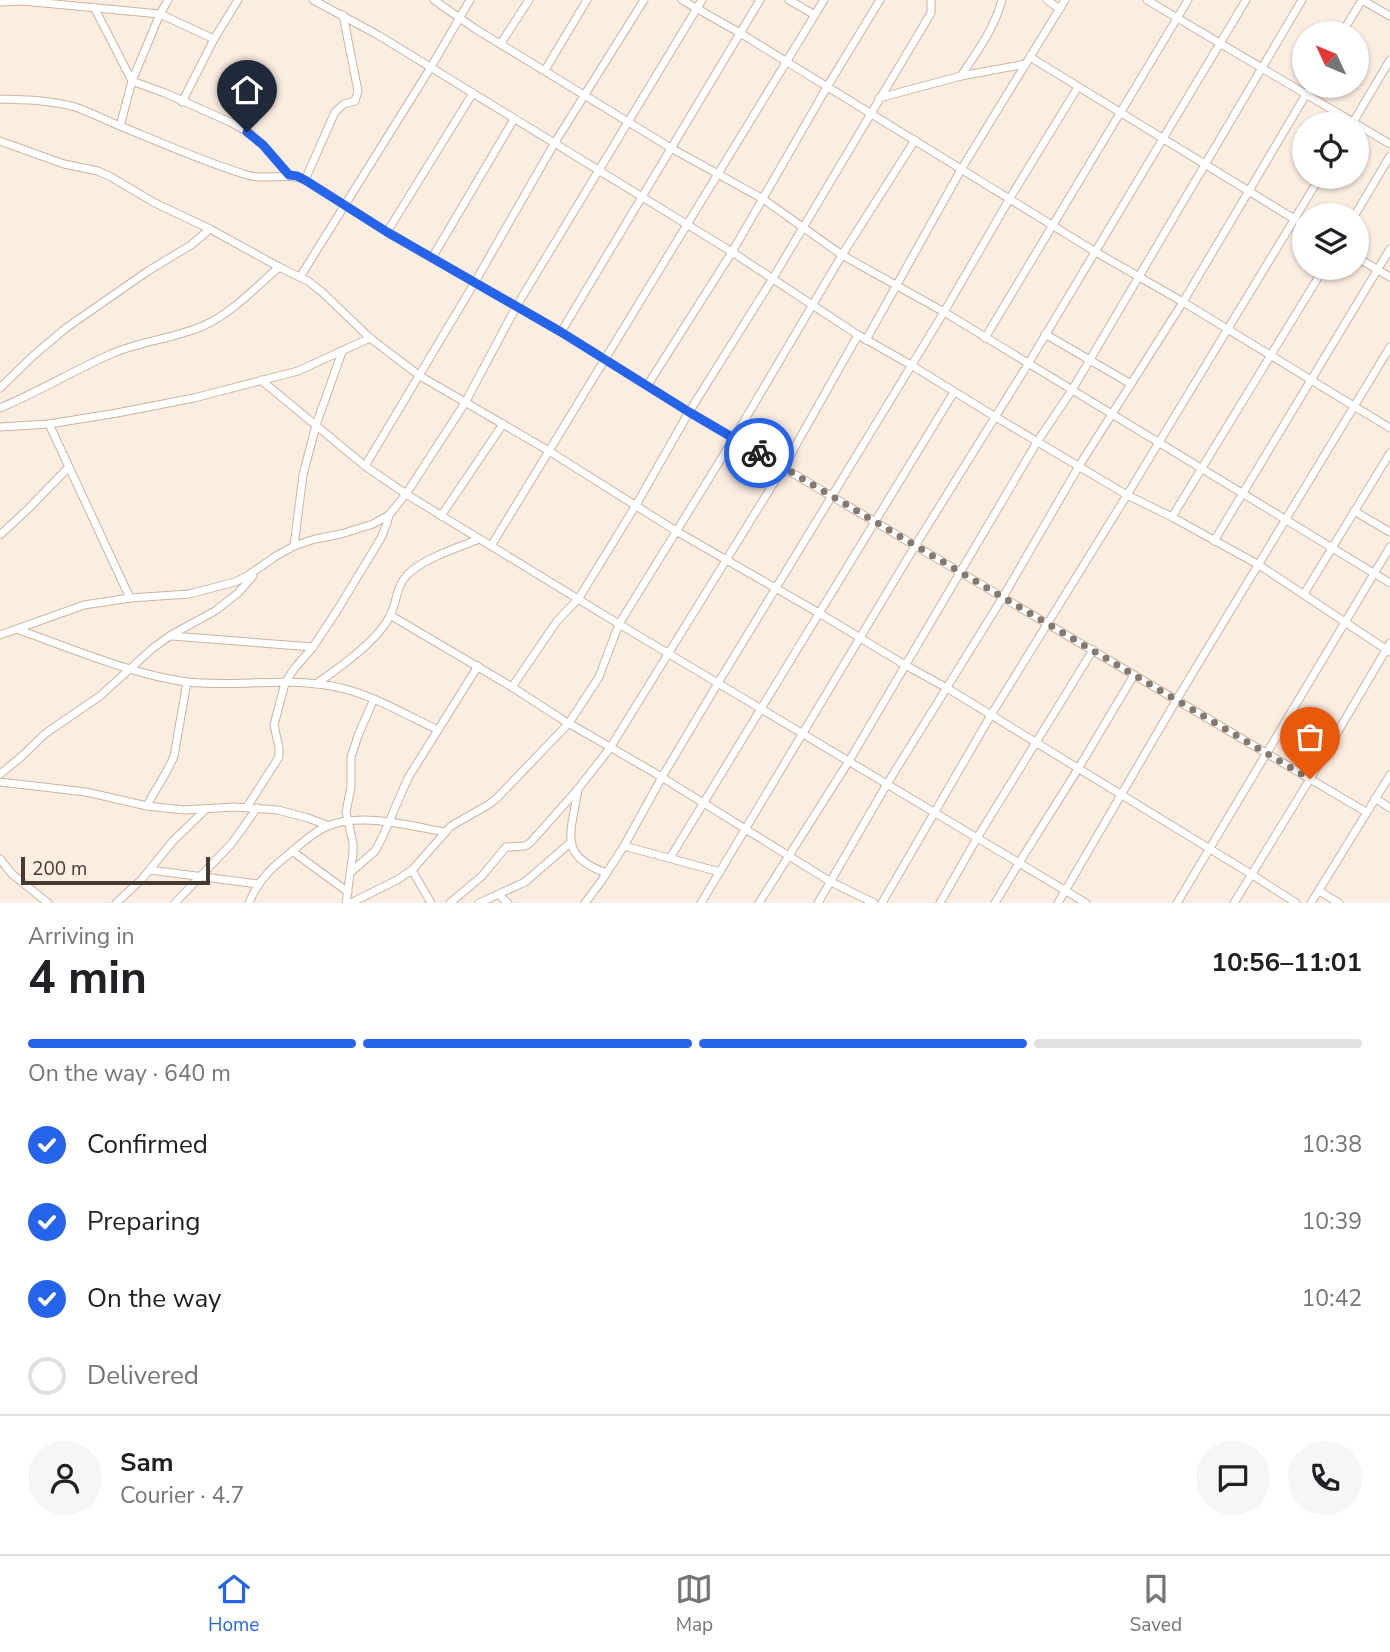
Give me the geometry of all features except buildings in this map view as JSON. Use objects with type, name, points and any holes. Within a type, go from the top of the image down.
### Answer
[{"type":"street","points":[[120,126],[132,81],[168,0]]},
{"type":"street","points":[[182,102],[214,39],[238,0]]},
{"type":"street","points":[[313,0],[431,67],[642,196],[866,340],[1128,495],[1259,565],[1389,648],[1234,903]]},
{"type":"street","points":[[434,0],[671,148],[763,199],[842,255],[944,312],[1390,583]]},
{"type":"street","points":[[300,278],[470,0]]},
{"type":"street","points":[[500,43],[529,0]]},
{"type":"street","points":[[545,69],[587,0]]},
{"type":"street","points":[[365,466],[554,144],[644,0]]},
{"type":"street","points":[[682,0],[1390,428]]},
{"type":"street","points":[[0,635],[84,605],[130,598],[189,594],[235,582],[294,546],[373,524],[389,514],[406,494],[465,403],[516,307],[702,0]]},
{"type":"street","points":[[561,332],[760,0]]},
{"type":"street","points":[[789,0],[815,15]]},
{"type":"street","points":[[491,546],[824,0]]},
{"type":"street","points":[[647,386],[732,252],[880,0]]},
{"type":"street","points":[[512,687],[557,621],[579,598],[636,505],[689,412],[773,278],[931,13],[931,0]]},
{"type":"street","points":[[961,76],[984,42],[1002,0]]},
{"type":"street","points":[[1046,0],[1060,9]]},
{"type":"street","points":[[866,340],[961,168],[1065,0]]},
{"type":"street","points":[[1147,0],[1292,86]]},
{"type":"street","points":[[985,338],[1188,0]]},
{"type":"street","points":[[701,903],[1246,0]]},
{"type":"street","points":[[759,903],[849,761],[1302,0]]},
{"type":"street","points":[[1349,21],[1362,0],[1390,16]]},
{"type":"street","points":[[0,2],[23,1],[160,14],[214,39]]},
{"type":"street","points":[[94,7],[132,81],[230,122],[247,132],[263,145],[289,175]]},
{"type":"street","points":[[305,180],[335,112],[344,104],[355,101],[357,97],[343,15]]},
{"type":"street","points":[[1359,112],[1390,60]]},
{"type":"street","points":[[879,99],[935,82],[1028,61],[1078,87],[1292,218]]},
{"type":"street","points":[[585,903],[624,846],[718,682],[1078,87]]},
{"type":"street","points":[[387,232],[473,93]]},
{"type":"street","points":[[818,903],[887,784],[1003,597],[1079,466],[1183,302],[1304,98]]},
{"type":"street","points":[[1312,98],[1335,112]]},
{"type":"street","points":[[0,99],[38,100],[75,107],[248,175],[269,178],[289,175],[305,180],[387,232],[561,332],[689,412],[1366,813]]},
{"type":"street","points":[[432,258],[514,119]]},
{"type":"street","points":[[1369,132],[1390,144]]},
{"type":"street","points":[[374,699],[351,757],[351,787],[345,812],[353,843],[348,903],[412,870],[459,820],[497,798],[569,723],[599,677],[619,624],[734,438],[842,255],[915,140]]},
{"type":"street","points":[[0,141],[64,164],[98,171],[308,281],[370,338],[420,376],[549,451],[677,531],[947,688],[1296,903]]},
{"type":"street","points":[[1362,203],[1390,156]]},
{"type":"street","points":[[882,903],[990,715],[1128,495],[1292,222]]},
{"type":"street","points":[[0,388],[66,328],[138,277],[191,245],[210,229]]},
{"type":"street","points":[[1214,541],[1390,249]]},
{"type":"street","points":[[1369,265],[1390,277]]},
{"type":"street","points":[[0,408],[113,353],[200,327],[219,318],[279,267]]},
{"type":"street","points":[[1172,517],[1317,280]]},
{"type":"street","points":[[1045,334],[1131,384]]},
{"type":"street","points":[[450,903],[482,876],[506,847],[530,844],[610,748],[783,468],[858,335]]},
{"type":"street","points":[[0,427],[49,424],[194,398],[298,371],[370,338]]},
{"type":"street","points":[[1058,903],[1177,699],[1390,347]]},
{"type":"street","points":[[294,546],[303,475],[316,425],[342,352]]},
{"type":"street","points":[[261,380],[365,466],[406,494],[1086,903]]},
{"type":"street","points":[[670,858],[954,391]]},
{"type":"street","points":[[49,424],[130,598]]},
{"type":"street","points":[[441,516],[503,424]]},
{"type":"street","points":[[1304,594],[1390,453]]},
{"type":"street","points":[[0,535],[69,467]]},
{"type":"street","points":[[1354,511],[1390,532]]},
{"type":"street","points":[[247,807],[279,757],[274,725],[285,683],[338,609],[381,538],[389,514]]},
{"type":"street","points":[[316,684],[344,664],[374,636],[390,615],[400,584],[408,575],[428,561],[479,539]]},
{"type":"street","points":[[1177,903],[1390,547]]},
{"type":"street","points":[[0,774],[46,733],[100,696],[171,635],[215,611],[237,593],[260,568]]},
{"type":"street","points":[[390,615],[745,830],[874,903]]},
{"type":"street","points":[[19,630],[130,668],[187,682],[316,684],[351,691],[374,699],[438,730]]},
{"type":"street","points":[[171,635],[313,647]]},
{"type":"street","points":[[940,903],[1093,650]]},
{"type":"street","points":[[352,871],[374,851],[390,823],[408,778],[478,666]]},
{"type":"street","points":[[995,903],[1134,674]]},
{"type":"street","points":[[147,806],[174,756],[187,682]]},
{"type":"street","points":[[1311,903],[1390,775]]},
{"type":"street","points":[[0,782],[86,792],[147,806],[184,810],[247,807],[278,810],[329,825]]},
{"type":"street","points":[[578,789],[570,843],[582,861],[607,873]]},
{"type":"street","points":[[1375,798],[1390,808]]},
{"type":"street","points":[[116,903],[142,879],[164,851],[206,808]]},
{"type":"street","points":[[175,903],[232,843],[257,808]]},
{"type":"street","points":[[249,903],[266,874],[312,835],[329,825],[364,820],[445,832]]},
{"type":"street","points":[[479,903],[532,877],[570,843]]},
{"type":"street","points":[[624,846],[719,872]]},
{"type":"street","points":[[292,851],[348,891]]},
{"type":"street","points":[[0,859],[12,874],[48,903]]},
{"type":"street","points":[[149,870],[258,884]]},
{"type":"street","points":[[412,870],[431,903]]},
{"type":"street","points":[[1319,891],[1339,903]]},
{"type":"street","points":[[499,895],[508,903]]},
{"type":"way so far","points":[[759,453],[1310,779]]},
{"type":"route","points":[[247,132],[263,145],[289,175],[305,180],[387,232],[561,332],[759,453]]}]
